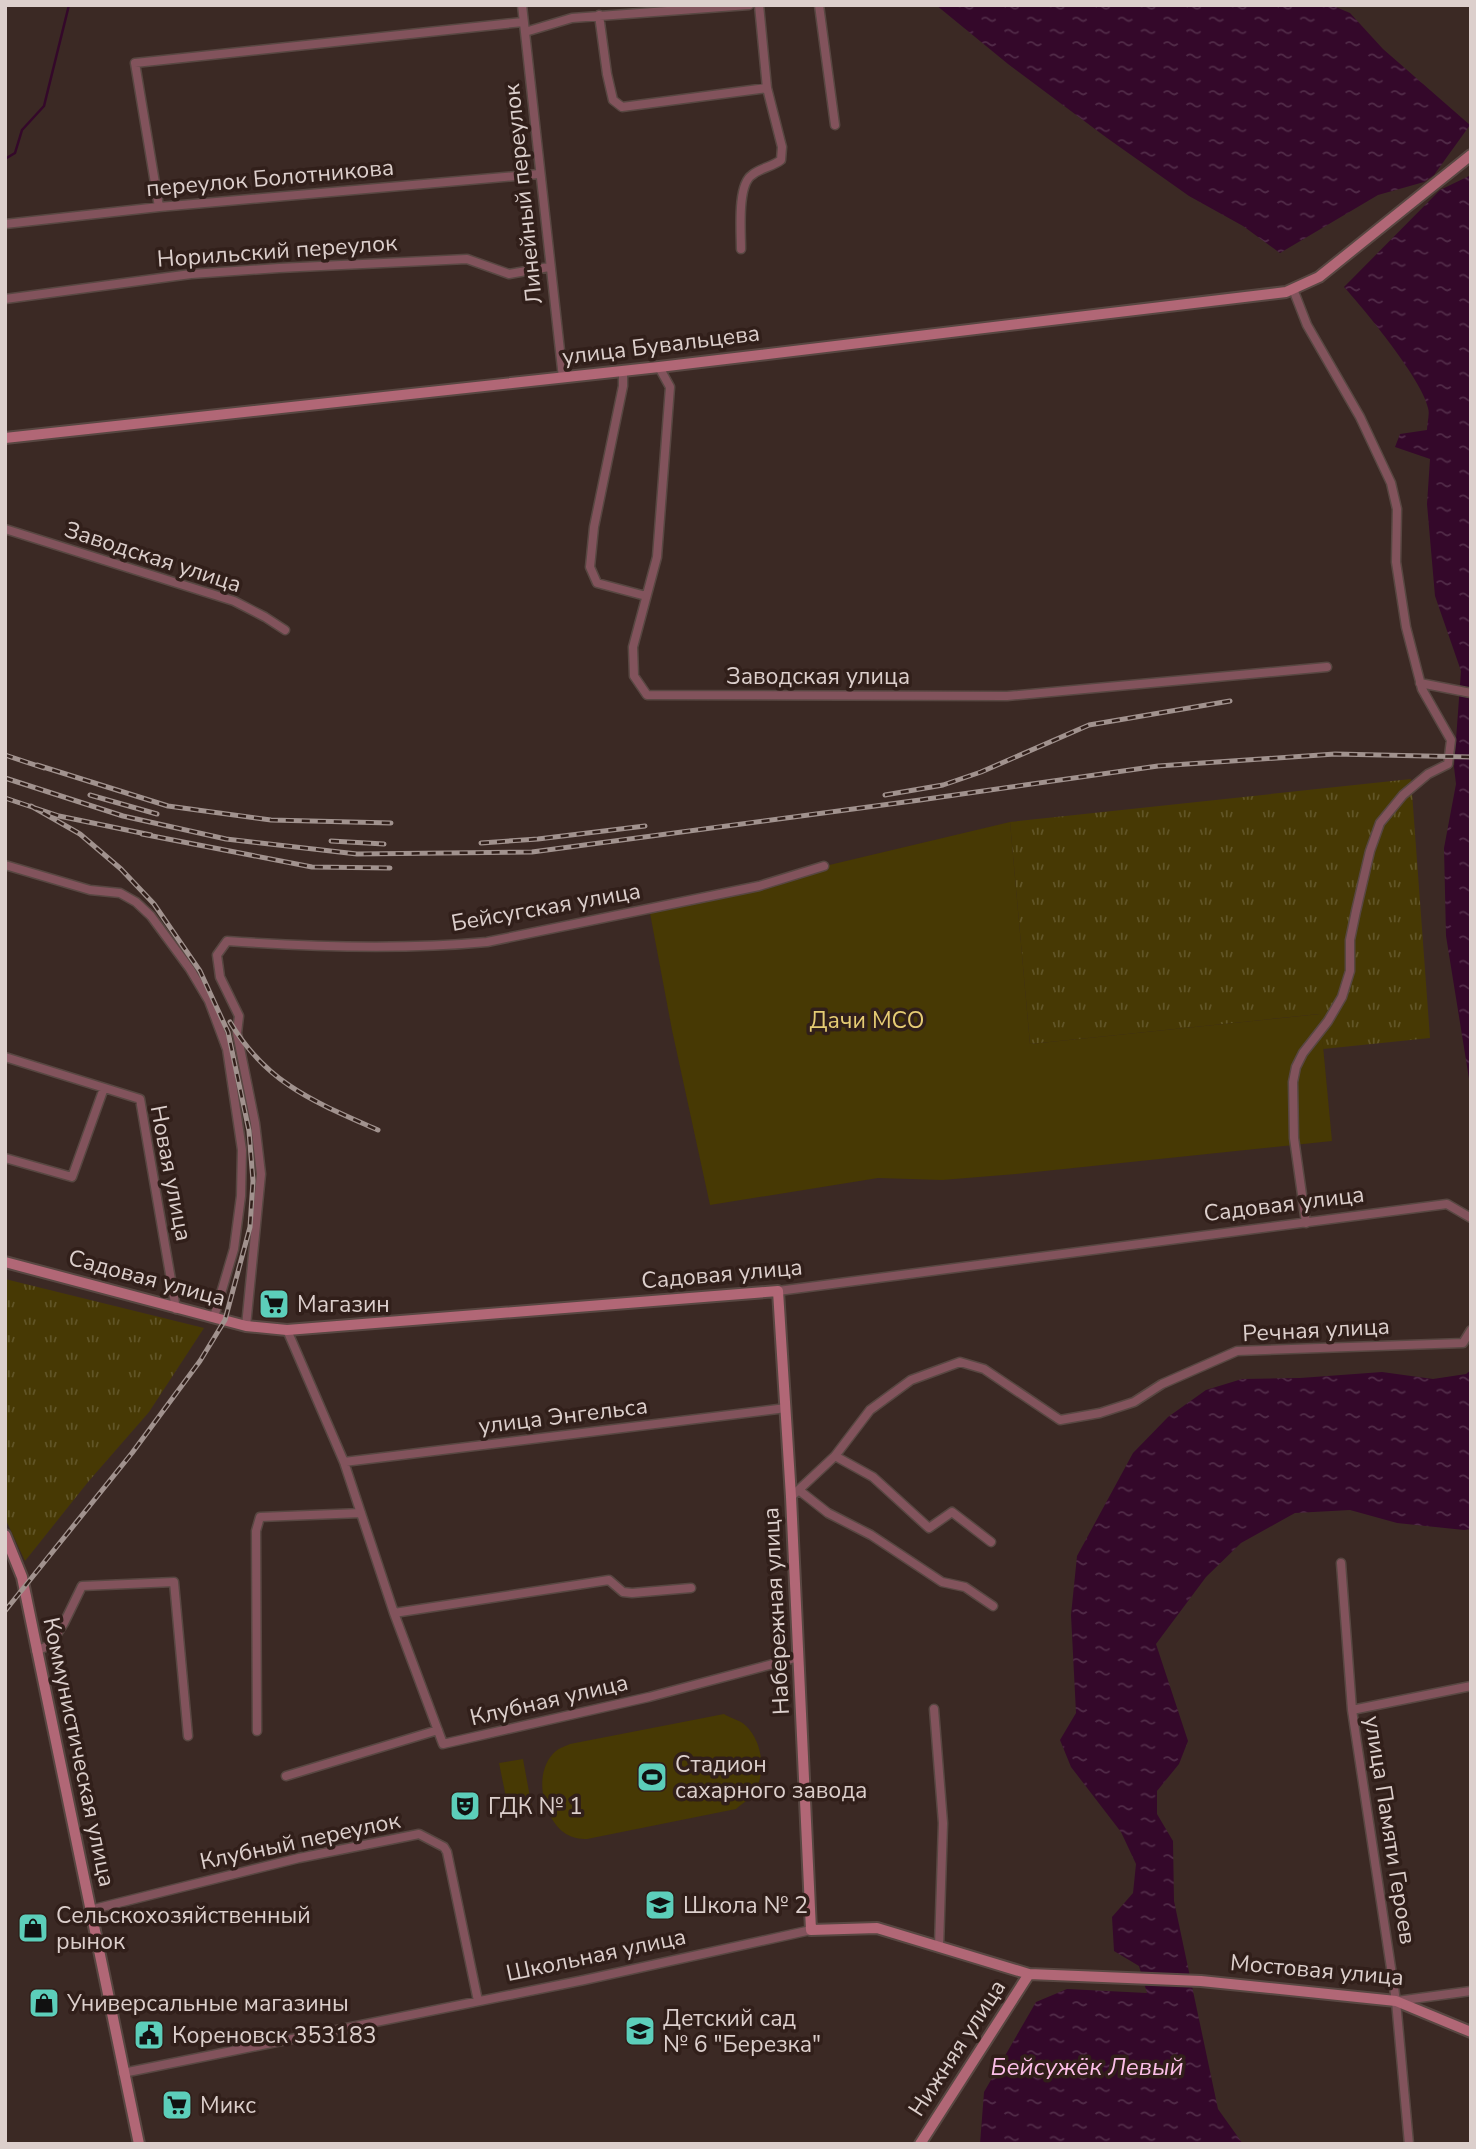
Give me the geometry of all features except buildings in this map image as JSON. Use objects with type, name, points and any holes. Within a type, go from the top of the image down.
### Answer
[{"type":"street","name":"Линейный переулок","points":[[522,5],[563,378]]},
{"type":"street","points":[[525,32],[572,18],[749,5]]},
{"type":"street","points":[[741,249],[745,180],[754,172],[771,168],[781,160],[782,147],[767,88],[759,5]]},
{"type":"street","points":[[819,5],[835,125]]},
{"type":"street","points":[[599,15],[613,100],[622,107],[767,88]]},
{"type":"street","points":[[159,207],[135,63],[523,22]]},
{"type":"street","name":"улица Бувальцева","points":[[5,438],[563,378],[1272,294],[1293,289],[1319,277],[1471,155]]},
{"type":"street","name":"переулок Болотникова","points":[[5,224],[159,207],[539,174]]},
{"type":"street","name":"Норильский переулок","points":[[5,299],[191,274],[267,269],[467,259],[509,274],[549,267]]},
{"type":"street","points":[[1293,289],[1307,325],[1360,417],[1391,483],[1397,509],[1396,562],[1399,592],[1420,683],[1427,701],[1451,740],[1448,764],[1419,781],[1403,795],[1380,823],[1370,851],[1356,911],[1350,940],[1350,971],[1342,997],[1296,1067],[1293,1082],[1294,1138],[1306,1223]]},
{"type":"street","name":"Заводская улица","points":[[659,367],[670,387],[657,557],[633,647],[634,676],[647,695],[1007,696],[1326,667]]},
{"type":"street","points":[[623,371],[623,386],[594,527],[590,567],[597,583],[646,596]]},
{"type":"street","name":"Заводская улица","points":[[5,529],[234,601],[285,631]]},
{"type":"street","points":[[1420,683],[1471,693]]},
{"type":"street","points":[[5,865],[90,890],[120,894],[136,902],[151,916],[190,969],[209,1001],[227,1049],[242,1150],[242,1196],[234,1250],[214,1317]]},
{"type":"street","name":"Бейсугская улица","points":[[246,1326],[261,1174],[256,1123],[237,1033],[239,1016],[220,978],[217,955],[228,941],[299,946],[458,945],[487,942],[759,886],[824,866]]},
{"type":"street","name":"Новая улица","points":[[5,1057],[140,1099],[176,1308]]},
{"type":"street","points":[[5,1158],[72,1177],[104,1088]]},
{"type":"street","name":"Садовая улица","points":[[5,1262],[246,1326],[287,1330],[778,1291],[1447,1205],[1471,1218]]},
{"type":"street","name":"Набережная улица","points":[[778,1291],[786,1408],[796,1494],[799,1657],[811,1930]]},
{"type":"street","name":"Речная улица","points":[[796,1494],[835,1456],[870,1410],[911,1380],[960,1362],[984,1369],[1060,1420],[1100,1413],[1134,1402],[1162,1384],[1237,1351],[1463,1343],[1471,1329]]},
{"type":"street","points":[[286,1776],[438,1730],[394,1613],[344,1462],[287,1330]]},
{"type":"street","name":"улица Энгельса","points":[[344,1462],[786,1408]]},
{"type":"street","points":[[835,1456],[873,1477],[929,1528],[952,1512],[992,1542]]},
{"type":"street","points":[[796,1494],[871,1535],[942,1582],[965,1587],[993,1606]]},
{"type":"street","points":[[257,1731],[256,1531],[260,1517],[361,1513]]},
{"type":"street","name":"Коммунистическая улица","points":[[5,1535],[22,1577],[139,2144]]},
{"type":"street","name":"улица Памяти Героев","points":[[1341,1563],[1352,1710],[1396,2001],[1409,2144]]},
{"type":"street","points":[[394,1613],[609,1580],[623,1592],[632,1593],[691,1588]]},
{"type":"street","points":[[36,1651],[50,1645],[82,1586],[174,1582],[188,1736]]},
{"type":"street","name":"Клубная улица","points":[[438,1730],[443,1744],[649,1697],[799,1657]]},
{"type":"street","points":[[1352,1710],[1471,1686]]},
{"type":"street","points":[[934,1709],[943,1823],[939,1946]]},
{"type":"street","name":"Клубный переулок","points":[[90,1910],[299,1858],[419,1835],[444,1847],[447,1852],[478,2001]]},
{"type":"street","name":"Школьная улица","points":[[123,2073],[811,1930],[877,1928],[1030,1975],[1201,1981]]},
{"type":"street","name":"Нижняя улица","points":[[920,2144],[1030,1975]]},
{"type":"street","name":"Мостовая улица","points":[[1201,1981],[1396,2001],[1471,1990]]},
{"type":"street","points":[[1396,2001],[1471,2032]]},
{"type":"green space","points":[[1411,779],[1430,1038],[1323,1049],[1319,1014],[1030,1044],[1010,822]]},
{"type":"green space","name":"Дачи МСО","points":[[1010,822],[1030,1044],[1320,1014],[1332,1141],[1016,1174],[942,1180],[878,1178],[710,1205],[649,908]]},
{"type":"green space","points":[[5,1279],[204,1328],[149,1412],[88,1482],[25,1561],[5,1518]]},
{"type":"green space","name":"Стадион сахарного завода","points":[[724,1714],[743,1723],[751,1732],[761,1758],[757,1786],[751,1796],[736,1809],[587,1839],[566,1834],[551,1817],[546,1806],[542,1782],[549,1760],[559,1749],[570,1744]]},
{"type":"green space","points":[[523,1759],[532,1808],[509,1812],[499,1763]]},
{"type":"water","points":[[936,5],[1331,5],[1350,13],[1383,49],[1470,125],[1434,175],[1424,182],[1378,195],[1280,253],[1243,226],[1189,196],[1107,138],[1008,64]]},
{"type":"water","points":[[1471,175],[1471,1091],[1446,936],[1444,848],[1456,784],[1454,767],[1461,671],[1435,596],[1427,504],[1430,459],[1395,447],[1400,434],[1427,430],[1429,410],[1405,364],[1344,287],[1440,190]]},
{"type":"water","name":"Бейсужёк Левый","points":[[1471,1370],[1471,1529],[1397,1523],[1350,1510],[1295,1513],[1241,1543],[1206,1577],[1156,1644],[1188,1741],[1179,1764],[1157,1791],[1157,1814],[1173,1841],[1174,1901],[1218,2109],[1243,2144],[980,2144],[984,2092],[1036,2002],[1067,1989],[1147,1993],[1139,1966],[1114,1951],[1112,1917],[1133,1893],[1136,1864],[1121,1832],[1071,1767],[1060,1740],[1076,1713],[1071,1615],[1077,1556],[1133,1453],[1168,1417],[1206,1390],[1242,1379],[1382,1372],[1433,1379],[1466,1374]]},
{"type":"waterway","points":[[5,159],[15,153],[22,130],[44,106],[69,5]]},
{"type":"railway","points":[[885,795],[943,785],[981,772],[1089,725],[1230,701]]},
{"type":"railway","points":[[5,778],[123,816],[226,839],[357,854],[532,852],[1158,766],[1335,754],[1471,757]]},
{"type":"railway","points":[[5,755],[44,768]]},
{"type":"railway","points":[[37,765],[168,806],[271,820],[391,823]]},
{"type":"railway","points":[[90,795],[157,814]]},
{"type":"railway","points":[[5,798],[59,816],[151,835]]},
{"type":"railway","points":[[5,1611],[132,1453],[200,1361],[225,1320],[250,1227],[253,1181],[249,1131],[228,1032],[200,971],[154,904],[121,869],[80,834],[31,806]]},
{"type":"railway","points":[[481,843],[645,826]]},
{"type":"railway","points":[[142,834],[312,867],[390,868]]},
{"type":"railway","points":[[331,841],[384,844]]},
{"type":"railway","points":[[230,1022],[244,1043],[276,1076],[313,1100],[378,1130]]},
{"type":"place","name":"Магазин","points":[[274,1304]]},
{"type":"place","name":"Стадион сахарного завода","points":[[652,1777]]},
{"type":"place","name":"ГДК № 1","points":[[465,1806]]},
{"type":"place","name":"Школа № 2","points":[[660,1905]]},
{"type":"place","name":"Сельскохозяйственный рынок","points":[[33,1928]]},
{"type":"place","name":"Универсальные магазины","points":[[44,2003]]},
{"type":"place","name":"Детский сад № 6 \"Березка\"","points":[[640,2031]]},
{"type":"place","name":"Кореновск 353183","points":[[149,2035]]},
{"type":"place","name":"Микс","points":[[177,2105]]}]
